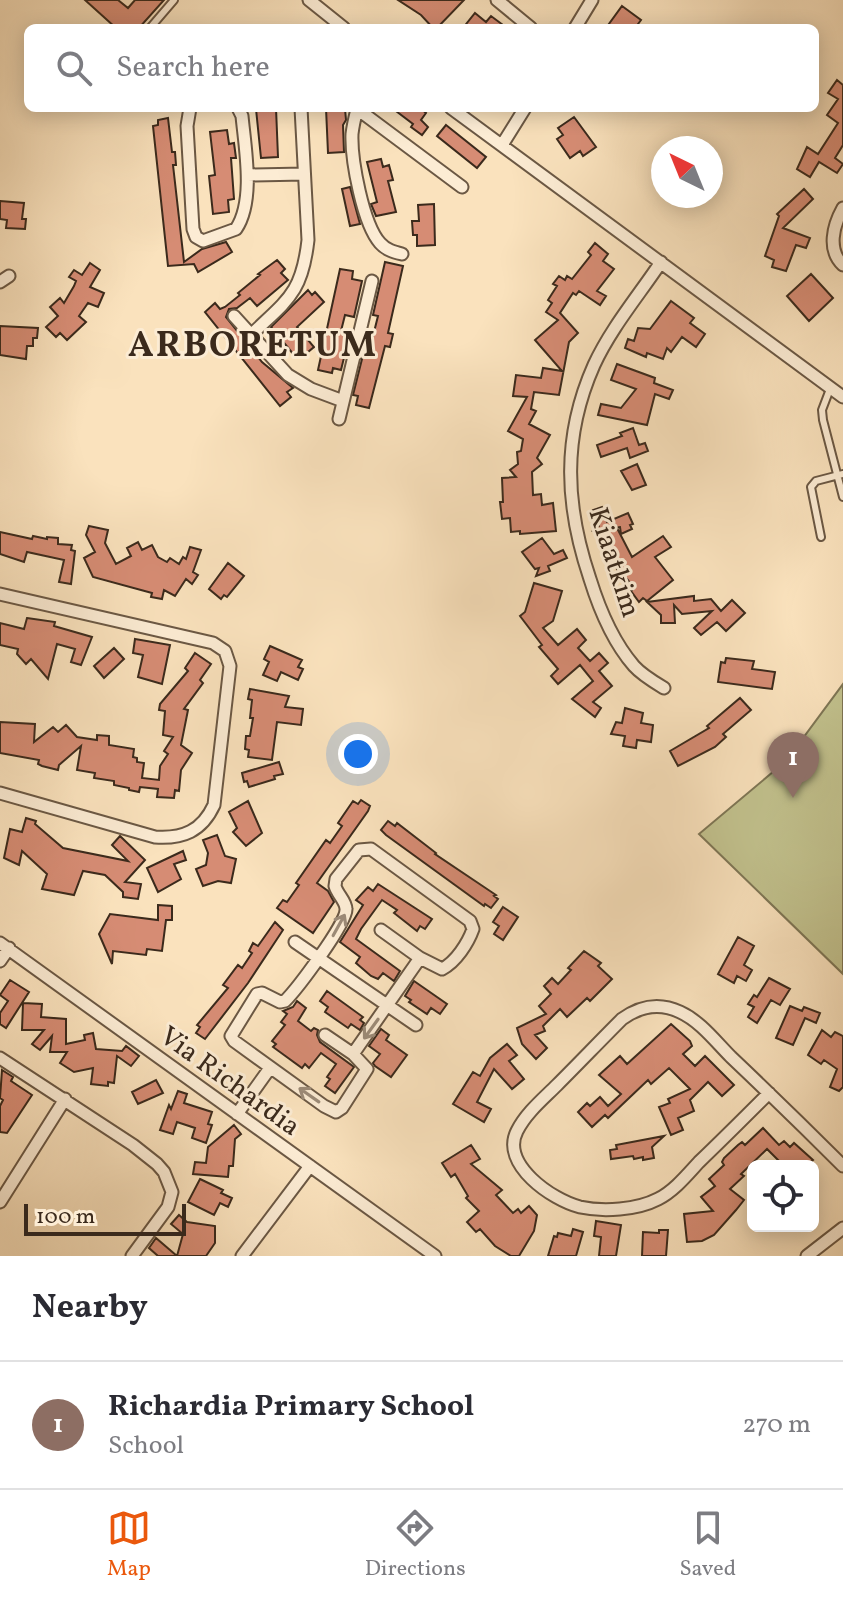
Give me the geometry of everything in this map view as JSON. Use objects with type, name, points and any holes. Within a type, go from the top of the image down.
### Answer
[{"type":"street","points":[[309,0],[339,24]]},
{"type":"street","points":[[497,0],[526,24]]},
{"type":"street","points":[[577,24],[592,0]]},
{"type":"street","points":[[189,112],[187,126],[193,229],[196,237],[207,240],[236,229],[242,218],[248,175],[240,112]]},
{"type":"street","points":[[251,335],[298,287],[306,262],[308,240],[301,112]]},
{"type":"street","points":[[356,112],[353,149],[368,218],[373,233],[383,247],[402,254]]},
{"type":"street","points":[[361,112],[462,187]]},
{"type":"street","points":[[457,112],[843,397]]},
{"type":"street","points":[[502,145],[523,112]]},
{"type":"street","points":[[248,175],[304,174]]},
{"type":"street","points":[[843,208],[832,242],[838,262],[843,265]]},
{"type":"street","name":"Kiaatkim","points":[[661,262],[594,364],[573,433],[570,474],[571,507],[579,547],[594,593],[634,666],[664,688]]},
{"type":"street","points":[[339,419],[372,281]]},
{"type":"street","points":[[234,316],[298,383],[343,401]]},
{"type":"street","points":[[0,594],[213,643],[225,651],[230,666],[214,805],[204,823],[189,834],[155,837],[0,793]]},
{"type":"street","points":[[325,1035],[353,1054],[365,1065],[366,1072],[336,1112],[234,1041],[232,1031],[257,994],[285,1001],[317,959],[345,916],[345,903],[335,886],[336,879],[355,853],[367,848],[472,923],[473,929],[470,938],[446,968],[438,969],[381,930]]},
{"type":"street","points":[[295,942],[416,1025]]},
{"type":"street","points":[[0,961],[4,946]]},
{"type":"street","name":"Via Richardia","points":[[4,946],[435,1256]]},
{"type":"street","points":[[353,1054],[420,958]]},
{"type":"street","points":[[769,1093],[676,1185],[656,1200],[642,1204],[617,1208],[578,1206],[551,1193],[516,1159],[514,1142],[517,1132],[531,1111],[622,1019],[634,1010],[648,1006],[671,1008],[693,1020],[769,1093],[843,1166]]},
{"type":"street","points":[[0,1058],[157,1164],[170,1184],[172,1192],[168,1207],[132,1256]]},
{"type":"street","points":[[237,1114],[270,1068]]},
{"type":"street","points":[[0,1202],[65,1099]]},
{"type":"street","points":[[242,1256],[310,1166]]},
{"type":"street","points":[[807,1256],[843,1228]]},
{"type":"lane","points":[[153,24],[174,0]]},
{"type":"lane","points":[[830,387],[822,410],[823,420],[840,475],[843,497]]},
{"type":"lane","points":[[821,537],[811,487],[816,481],[840,475]]},
{"type":"green space","points":[[843,684],[843,974],[699,834],[786,761]]},
{"type":"building","points":[[85,0],[118,0],[128,8],[135,0],[164,0],[143,24],[112,24]]},
{"type":"building","points":[[398,0],[464,0],[441,24],[429,24]]},
{"type":"building","points":[[622,6],[641,20],[638,24],[609,24]]},
{"type":"building","points":[[475,13],[486,22],[491,16],[502,24],[466,24]]},
{"type":"building","points":[[837,80],[843,85],[843,145],[835,158],[843,164],[837,173],[819,162],[810,177],[797,169],[807,147],[818,154],[838,123],[827,115],[838,99],[828,93]]},
{"type":"building","points":[[256,112],[276,112],[278,157],[261,158]]},
{"type":"building","points":[[326,112],[345,112],[344,152],[328,153]]},
{"type":"building","points":[[397,112],[426,113],[421,120],[428,127],[422,135],[411,127],[413,124]]},
{"type":"building","points":[[574,117],[596,147],[583,156],[580,151],[570,158],[557,139],[563,135],[558,128]]},
{"type":"building","points":[[168,118],[172,152],[175,152],[176,165],[173,165],[184,262],[202,249],[226,242],[232,252],[198,272],[194,264],[168,266],[153,126],[158,125],[158,120]]},
{"type":"building","points":[[446,125],[486,157],[477,168],[437,136]]},
{"type":"building","points":[[227,130],[229,144],[234,143],[236,158],[231,158],[234,199],[228,200],[229,212],[213,214],[209,176],[215,175],[210,132]]},
{"type":"building","points":[[381,159],[383,167],[389,165],[393,180],[388,181],[396,212],[376,216],[371,204],[377,202],[367,162]]},
{"type":"building","points":[[350,187],[360,224],[350,226],[342,189]]},
{"type":"building","points":[[804,189],[813,199],[783,228],[810,238],[806,248],[796,245],[786,271],[772,267],[774,260],[765,256],[779,216],[777,214]]},
{"type":"building","points":[[0,201],[24,203],[22,219],[26,219],[25,229],[6,228],[7,220],[0,219]]},
{"type":"building","points":[[434,204],[435,245],[417,246],[412,221],[419,221],[418,205]]},
{"type":"building","points":[[595,243],[608,254],[603,261],[614,269],[597,291],[606,296],[600,305],[579,291],[576,295],[573,293],[560,313],[578,333],[569,342],[559,395],[534,392],[531,409],[536,411],[529,424],[550,435],[537,458],[542,464],[532,472],[533,495],[541,494],[542,505],[553,503],[556,531],[511,532],[510,518],[502,519],[500,502],[503,502],[502,478],[516,477],[510,470],[518,464],[517,452],[521,451],[523,439],[508,431],[527,397],[513,396],[516,375],[541,378],[543,368],[562,371],[535,340],[558,320],[546,312],[552,303],[548,300],[557,286],[553,284],[559,276],[565,280],[567,276],[572,279],[591,255],[588,252]]},
{"type":"building","points":[[277,260],[285,269],[281,273],[288,280],[257,306],[250,298],[237,308],[229,309],[226,317],[262,362],[293,388],[287,392],[291,397],[280,406],[205,312],[215,303],[220,309],[225,307]]},
{"type":"building","points":[[385,262],[403,266],[388,333],[393,334],[390,347],[385,346],[369,408],[356,405],[358,396],[353,395],[368,335],[373,336],[378,316],[373,315]]},
{"type":"building","points":[[90,263],[100,270],[90,287],[104,293],[98,307],[88,303],[79,316],[86,322],[67,340],[60,333],[56,337],[46,327],[58,316],[50,307],[60,298],[64,303],[76,281],[69,277],[74,270],[82,275]]},
{"type":"building","points":[[340,269],[353,271],[352,279],[362,281],[354,317],[345,315],[341,331],[350,333],[341,370],[333,368],[332,373],[318,370]]},
{"type":"building","points":[[811,274],[833,298],[809,321],[787,296]]},
{"type":"building","points":[[308,290],[312,295],[315,292],[324,302],[297,327],[314,347],[303,356],[299,351],[294,355],[271,327]]},
{"type":"building","points":[[671,301],[694,318],[690,323],[705,334],[696,347],[682,337],[671,352],[667,348],[663,359],[647,353],[646,357],[625,348],[628,339],[634,341],[638,328],[650,329]]},
{"type":"building","points":[[0,326],[38,328],[33,346],[27,346],[26,359],[0,355]]},
{"type":"building","points":[[617,364],[655,378],[654,383],[673,390],[669,399],[655,394],[647,425],[598,415],[601,404],[621,408],[636,389],[611,380]]},
{"type":"building","points":[[633,428],[639,445],[645,443],[648,451],[630,458],[627,448],[601,457],[597,445],[622,436],[620,433]]},
{"type":"building","points":[[637,464],[646,485],[632,490],[621,471]]},
{"type":"building","points":[[602,507],[607,522],[628,513],[632,529],[621,534],[620,527],[594,530],[599,526],[593,510]]},
{"type":"building","points":[[89,526],[108,530],[105,543],[116,564],[131,556],[127,548],[138,542],[142,550],[152,545],[158,557],[167,562],[170,558],[179,564],[183,557],[186,559],[190,547],[201,550],[193,572],[198,575],[192,584],[186,579],[175,596],[164,590],[162,599],[151,597],[152,593],[93,577],[84,558],[95,552],[86,535]]},
{"type":"building","points":[[617,528],[632,557],[663,536],[671,547],[655,557],[673,580],[647,601],[643,598],[639,602],[631,591],[634,588],[623,574],[620,575],[606,548],[602,534]]},
{"type":"building","points":[[0,532],[32,539],[33,536],[58,538],[58,544],[72,545],[71,550],[75,551],[71,584],[59,582],[64,560],[27,552],[24,562],[0,554]]},
{"type":"building","points":[[542,538],[554,554],[563,550],[567,558],[548,566],[550,571],[536,576],[539,568],[535,569],[522,552]]},
{"type":"building","points":[[228,563],[244,576],[227,597],[224,595],[221,599],[209,589]]},
{"type":"building","points":[[534,583],[562,591],[553,621],[543,628],[558,645],[577,629],[586,640],[578,648],[590,661],[599,653],[608,663],[599,671],[612,686],[593,702],[601,708],[595,717],[572,699],[593,681],[580,665],[558,684],[551,676],[558,669],[539,647],[542,645],[520,616],[525,612]]},
{"type":"building","points":[[694,596],[694,601],[711,599],[721,611],[732,600],[745,613],[726,631],[717,622],[701,635],[694,628],[712,611],[682,614],[674,605],[675,623],[661,623],[661,615],[647,602]]},
{"type":"building","points":[[27,618],[55,622],[54,626],[92,637],[81,665],[71,662],[75,649],[57,644],[48,679],[31,659],[26,664],[17,654],[18,649],[0,645],[0,623],[24,629]]},
{"type":"building","points":[[135,639],[170,645],[162,684],[138,677],[143,655],[133,653]]},
{"type":"building","points":[[270,646],[302,660],[298,667],[303,669],[298,680],[281,672],[277,681],[263,675],[269,662],[264,659]]},
{"type":"building","points":[[114,648],[124,659],[104,678],[94,666]]},
{"type":"building","points":[[195,653],[211,664],[200,680],[203,683],[184,709],[188,710],[181,745],[192,753],[181,770],[179,791],[175,790],[174,798],[157,797],[158,789],[140,787],[139,792],[129,790],[114,785],[114,781],[94,778],[95,773],[77,770],[81,746],[59,765],[58,770],[38,764],[39,760],[0,753],[0,722],[35,724],[34,742],[53,727],[58,732],[66,725],[77,737],[97,740],[97,735],[109,736],[109,745],[134,749],[133,757],[137,758],[137,762],[144,763],[142,778],[159,780],[160,766],[168,754],[164,751],[173,737],[163,735],[165,711],[159,710],[160,704],[188,671],[185,668]]},
{"type":"building","points":[[726,658],[754,661],[752,669],[775,672],[772,689],[718,682],[721,662],[725,663]]},
{"type":"building","points":[[250,689],[289,696],[285,707],[303,709],[301,725],[277,722],[272,760],[248,757],[249,750],[245,749],[253,718],[250,718],[252,700],[248,699]]},
{"type":"building","points":[[740,698],[751,710],[723,734],[726,737],[715,747],[678,766],[670,751],[709,728],[707,726]]},
{"type":"building","points":[[625,708],[643,713],[641,723],[653,725],[651,742],[637,740],[636,748],[623,746],[625,736],[611,734],[616,722],[622,723]]},
{"type":"building","points":[[279,762],[283,774],[274,776],[275,779],[249,787],[247,781],[244,782],[242,773]]},
{"type":"building","points":[[361,800],[370,806],[368,811],[317,883],[328,891],[334,902],[313,933],[277,908],[283,900],[287,902],[299,885],[296,883],[326,840],[330,843],[342,826],[338,823],[353,801],[358,804]]},
{"type":"building","points":[[248,801],[262,833],[246,846],[233,832],[237,828],[229,812]]},
{"type":"building","points":[[26,818],[36,821],[35,824],[63,848],[128,861],[112,845],[120,836],[145,860],[125,882],[141,884],[138,899],[123,897],[123,892],[105,875],[83,871],[74,895],[42,889],[47,874],[22,851],[19,865],[4,858],[10,829],[22,832]]},
{"type":"building","points":[[388,821],[395,826],[397,823],[498,899],[491,908],[484,906],[386,835],[381,830]]},
{"type":"building","points":[[217,835],[225,856],[236,859],[231,883],[218,881],[203,886],[196,869],[206,865],[208,853],[203,840]]},
{"type":"building","points":[[183,851],[186,860],[174,864],[181,879],[158,892],[147,868]]},
{"type":"building","points":[[378,884],[432,919],[425,929],[420,926],[417,931],[394,913],[397,910],[382,900],[361,929],[356,939],[400,971],[394,981],[383,973],[378,979],[371,976],[356,963],[360,957],[340,942],[363,905],[356,900],[368,887],[373,891]]},
{"type":"building","points":[[158,905],[172,906],[172,920],[166,920],[162,951],[147,949],[146,955],[113,951],[112,964],[99,934],[110,914],[158,920]]},
{"type":"building","points":[[503,907],[518,917],[503,940],[494,934],[499,926],[493,922]]},
{"type":"building","points":[[275,922],[283,930],[205,1039],[196,1033],[200,1027],[197,1025],[228,988],[223,985],[238,965],[242,968],[252,953],[249,951],[253,943],[258,946]]},
{"type":"building","points":[[738,937],[754,946],[744,965],[752,970],[746,981],[737,976],[734,983],[718,974]]},
{"type":"building","points":[[584,951],[601,963],[598,966],[612,979],[590,1001],[587,998],[567,1017],[560,1009],[543,1026],[545,1031],[535,1035],[547,1048],[536,1059],[522,1044],[517,1028],[546,1014],[539,1006],[551,994],[544,986],[552,978],[558,984]]},
{"type":"building","points":[[769,978],[790,989],[780,1005],[771,1000],[757,1023],[748,1017],[754,1007],[748,1004],[754,995],[757,997]]},
{"type":"building","points":[[10,980],[29,992],[6,1028],[0,1024],[0,1013],[8,1001],[0,995]]},
{"type":"building","points":[[414,981],[447,1004],[440,1014],[431,1008],[427,1014],[409,1002],[411,1000],[405,996]]},
{"type":"building","points":[[327,991],[363,1017],[360,1030],[351,1024],[348,1028],[325,1012],[328,1007],[320,1001]]},
{"type":"building","points":[[297,1001],[306,1008],[298,1021],[311,1031],[314,1028],[318,1030],[320,1042],[354,1067],[335,1093],[325,1086],[336,1064],[321,1053],[309,1068],[305,1064],[302,1068],[273,1047],[276,1044],[272,1041],[285,1025],[281,1022],[287,1014],[283,1011],[293,1007]]},
{"type":"building","points":[[23,1003],[42,1004],[41,1017],[66,1019],[66,1044],[85,1040],[84,1035],[93,1033],[96,1049],[122,1051],[126,1046],[139,1056],[131,1066],[117,1056],[114,1083],[108,1082],[108,1086],[91,1084],[93,1068],[74,1072],[60,1063],[67,1052],[50,1052],[52,1036],[40,1050],[32,1044],[44,1030],[22,1030]]},
{"type":"building","points":[[790,1006],[820,1013],[816,1023],[805,1018],[793,1045],[776,1038]]},
{"type":"building","points":[[671,1024],[690,1041],[692,1046],[683,1054],[695,1066],[705,1056],[734,1085],[722,1096],[708,1082],[690,1100],[694,1111],[678,1118],[683,1130],[671,1135],[659,1107],[690,1089],[669,1068],[651,1084],[648,1080],[608,1118],[605,1115],[592,1127],[578,1112],[600,1097],[608,1106],[621,1094],[599,1075],[620,1056],[627,1064]]},
{"type":"building","points":[[381,1029],[389,1035],[386,1040],[407,1055],[391,1077],[375,1066],[373,1063],[380,1054],[369,1046]]},
{"type":"building","points":[[822,1030],[831,1037],[835,1032],[843,1036],[843,1087],[839,1091],[830,1087],[837,1069],[824,1060],[821,1064],[808,1055]]},
{"type":"building","points":[[507,1044],[517,1055],[509,1061],[524,1079],[512,1089],[494,1069],[477,1102],[491,1109],[484,1122],[453,1104],[473,1072],[480,1076],[490,1058]]},
{"type":"building","points":[[2,1070],[13,1077],[11,1081],[32,1095],[7,1133],[0,1132]]},
{"type":"building","points":[[156,1080],[163,1093],[138,1104],[132,1092]]},
{"type":"building","points":[[178,1091],[187,1094],[184,1103],[212,1112],[208,1124],[212,1125],[206,1143],[192,1138],[195,1128],[177,1122],[173,1134],[160,1130]]},
{"type":"building","points":[[234,1125],[241,1134],[235,1139],[233,1166],[229,1166],[228,1177],[193,1174],[195,1162],[206,1163],[208,1147]]},
{"type":"building","points":[[763,1128],[779,1145],[784,1141],[790,1147],[794,1143],[813,1160],[778,1160],[767,1149],[756,1160],[747,1160],[747,1168],[741,1174],[744,1176],[730,1189],[744,1200],[714,1235],[702,1241],[687,1242],[684,1214],[713,1211],[701,1197],[715,1186],[709,1179],[724,1165],[724,1158],[742,1142],[745,1145]]},
{"type":"building","points":[[664,1136],[652,1147],[654,1158],[643,1160],[643,1157],[634,1159],[633,1156],[611,1159],[610,1150],[617,1149],[616,1145]]},
{"type":"building","points":[[471,1145],[480,1159],[471,1164],[502,1190],[496,1195],[513,1213],[518,1209],[521,1213],[529,1206],[537,1215],[534,1231],[519,1256],[511,1256],[495,1246],[480,1229],[476,1232],[467,1222],[479,1211],[466,1198],[468,1196],[455,1174],[451,1177],[442,1163]]},
{"type":"building","points":[[200,1179],[232,1198],[228,1207],[220,1203],[214,1215],[188,1202]]},
{"type":"building","points":[[179,1215],[187,1222],[215,1226],[215,1243],[206,1256],[177,1256],[183,1234],[171,1224]]},
{"type":"building","points":[[596,1221],[621,1225],[616,1256],[599,1256],[601,1237],[594,1236]]},
{"type":"building","points":[[573,1229],[583,1232],[576,1256],[548,1256],[554,1236],[557,1237],[558,1233],[571,1236]]},
{"type":"building","points":[[659,1230],[668,1230],[666,1256],[642,1256],[643,1232],[659,1233]]},
{"type":"building","points":[[156,1238],[177,1256],[158,1256],[149,1248]]},
{"type":"place","name":"Richardia Primary School","points":[[793,798]]},
{"type":"district","name":"ARBORETUM","points":[[253,343]]}]
